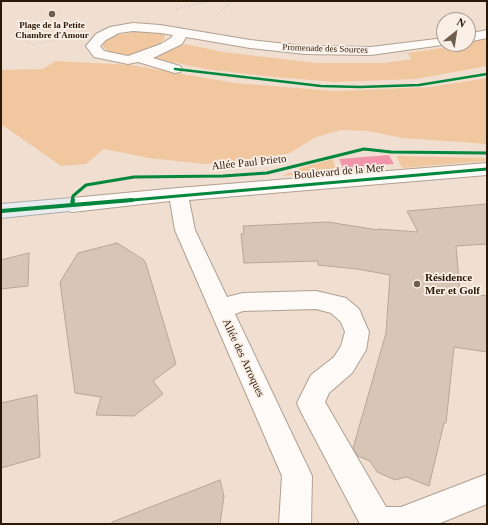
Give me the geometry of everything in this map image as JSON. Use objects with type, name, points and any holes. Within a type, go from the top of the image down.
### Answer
[{"type":"main road","name":"Boulevard de la Mer","points":[[1,211],[72,205]]},
{"type":"street","name":"Promenade des Sources","points":[[182,34],[177,41],[171,44],[139,58],[128,60],[117,59],[99,54],[93,46],[101,37],[115,30],[133,27],[160,29],[182,34],[276,47],[331,51],[397,49],[436,43]]},
{"type":"street","points":[[476,36],[487,34]]},
{"type":"street","name":"Promenade des Sources","points":[[139,58],[175,69]]},
{"type":"street","name":"Boulevard de la Mer","points":[[72,205],[178,194],[487,169]]},
{"type":"street","name":"Allée des Arroques","points":[[178,194],[185,230],[297,476],[295,524]]},
{"type":"street","points":[[220,309],[242,302],[316,300],[338,305],[351,316],[357,332],[353,350],[343,365],[320,384],[311,404],[377,523],[401,523],[487,489]]},
{"type":"path","points":[[33,45],[26,41],[49,23]]},
{"type":"shaded area","points":[[138,31],[158,33],[164,35],[165,38],[158,46],[129,55],[112,54],[103,47],[106,40],[114,36]]},
{"type":"shaded area","points":[[487,39],[487,66],[416,79],[335,82],[205,69],[154,58],[185,44],[223,52],[316,63],[384,63],[412,59],[407,53],[436,49],[436,52],[476,52],[476,41]]},
{"type":"shaded area","points":[[55,61],[131,65],[235,83],[334,91],[430,87],[487,78],[487,144],[403,138],[368,131],[341,130],[316,137],[290,153],[257,160],[204,164],[149,158],[104,149],[86,164],[61,166],[1,124],[1,70],[43,69]]},
{"type":"shaded area","points":[[389,155],[394,164],[343,168],[339,159]]},
{"type":"shaded area","points":[[396,156],[487,158],[487,161],[402,168]]},
{"type":"shaded area","points":[[333,159],[337,172],[282,176],[303,167]]},
{"type":"building","points":[[487,204],[487,244],[456,246],[460,292],[487,296],[487,352],[454,347],[446,423],[444,423],[429,486],[406,477],[395,480],[377,472],[370,461],[358,456],[353,448],[386,333],[390,275],[357,269],[318,265],[318,261],[244,263],[241,234],[244,233],[243,226],[328,222],[378,230],[418,232],[407,211]]},
{"type":"building","points":[[117,243],[144,260],[146,264],[176,364],[153,381],[163,394],[134,416],[96,415],[101,397],[75,393],[60,282],[78,253]]},
{"type":"building","points":[[29,253],[28,286],[1,289],[1,260]]},
{"type":"building","points":[[37,395],[40,457],[1,468],[1,403]]},
{"type":"building","points":[[220,480],[224,496],[220,524],[112,524],[112,522]]},
{"type":"cycle path","points":[[175,69],[321,86],[360,87],[419,85],[487,74]]},
{"type":"cycle path","name":"Allée Paul Prieto","points":[[72,205],[73,196],[86,185],[134,177],[223,176],[267,173],[364,149],[391,152],[487,153]]},
{"type":"cycle path","points":[[1,211],[487,169]]},
{"type":"place","name":"Plage de la Petite Chambre d'Amour","points":[[52,14]]},
{"type":"place","name":"Résidence Mer et Golf","points":[[417,284]]}]
